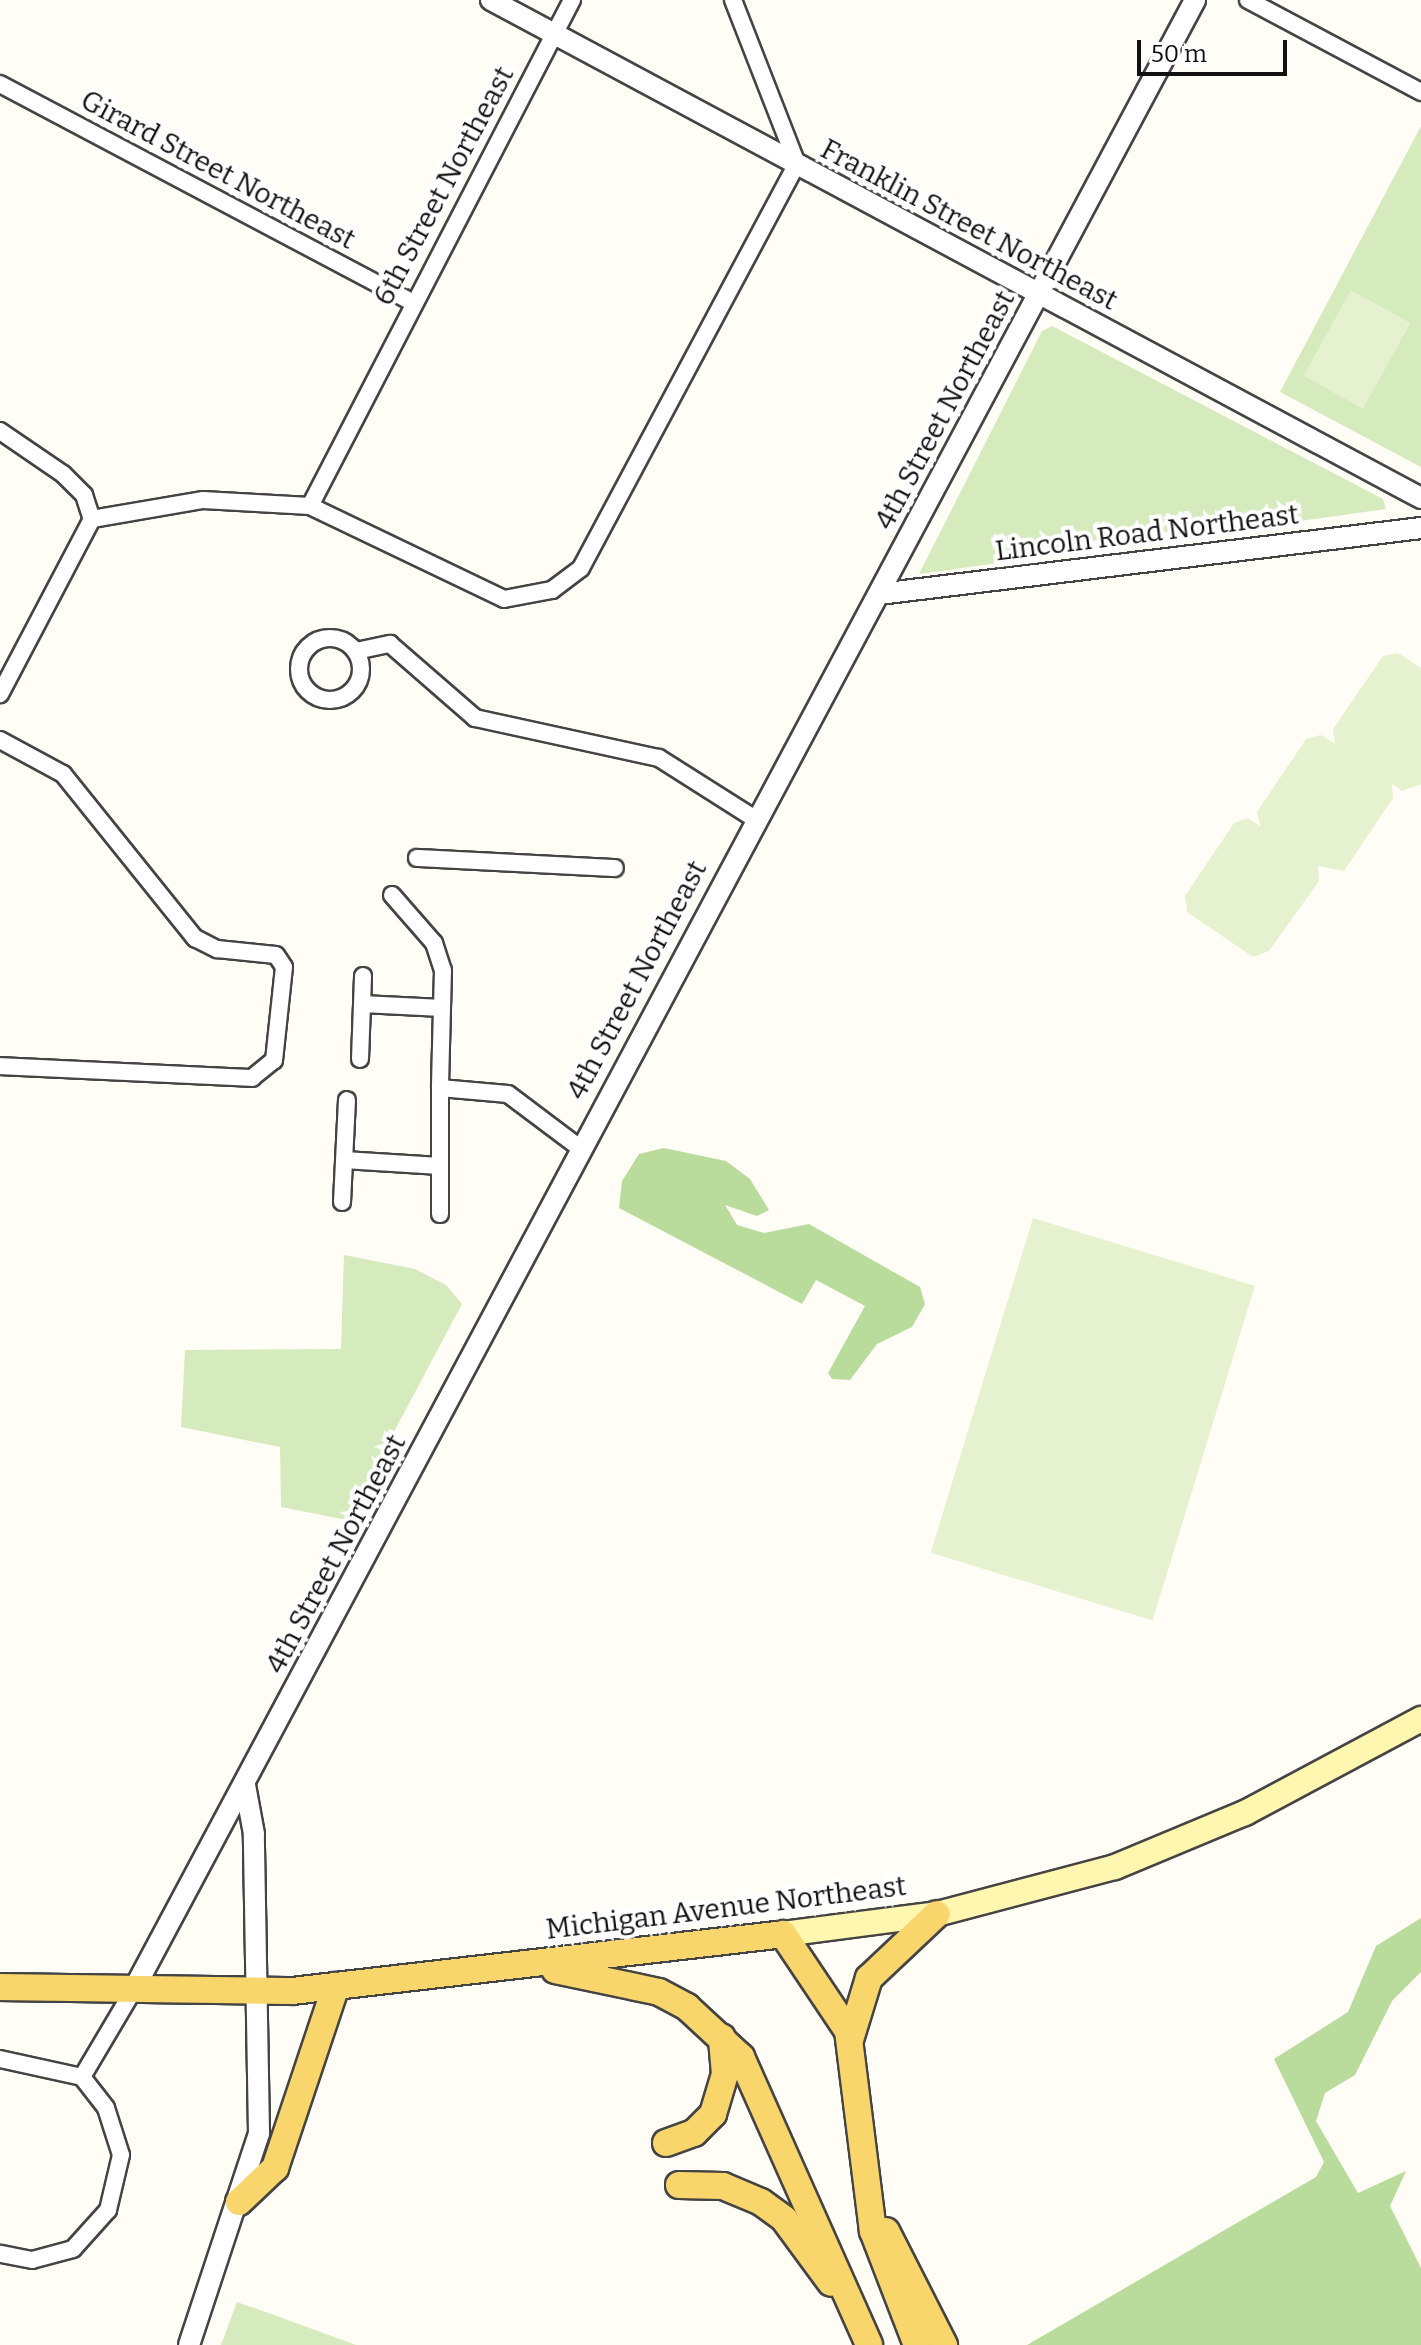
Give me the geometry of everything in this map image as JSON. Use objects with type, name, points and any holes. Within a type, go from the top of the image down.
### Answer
[{"type":"main road","name":"Michigan Avenue Northeast","points":[[0,1987],[336,1986],[937,1914],[1058,1886],[1176,1844],[1421,1719]]},
{"type":"main road","points":[[850,2040],[869,1978],[937,1914]]},
{"type":"main road","points":[[783,1934],[834,2001],[850,2040],[864,2180],[886,2279],[917,2345]]},
{"type":"main road","points":[[528,1965],[650,1989],[722,2037],[765,2097],[864,2333]]},
{"type":"main road","points":[[239,2202],[275,2168],[336,1986]]},
{"type":"main road","points":[[666,2143],[694,2133],[713,2114],[725,2074],[722,2037]]},
{"type":"main road","points":[[864,2180],[944,2345]]},
{"type":"main road","points":[[679,2185],[723,2186],[772,2209],[864,2333]]},
{"type":"street","name":"Franklin Street Northeast","points":[[491,0],[1421,498]]},
{"type":"street","name":"6th Street Northeast","points":[[310,506],[362,397],[572,0]]},
{"type":"street","points":[[92,519],[203,500],[310,506],[477,590],[504,599],[544,593],[588,559],[797,164],[733,0]]},
{"type":"street","name":"4th Street Northeast","points":[[134,1989],[245,1785],[755,819],[879,594],[1195,0]]},
{"type":"street","points":[[1248,0],[1421,92]]},
{"type":"street","name":"Girard Street Northeast","points":[[0,84],[412,302]]},
{"type":"street","points":[[0,431],[63,474],[84,495],[92,519],[0,694]]},
{"type":"street","name":"Lincoln Road Northeast","points":[[879,594],[1421,528]]},
{"type":"street","points":[[356,651],[390,644],[475,718],[659,758],[755,819]]},
{"type":"street","points":[[0,740],[72,783],[195,938],[217,949],[276,955],[284,967],[274,1060],[252,1078],[0,1066]]},
{"type":"street","points":[[417,858],[615,868]]},
{"type":"street","points":[[392,895],[434,943],[442,1008],[440,1214]]},
{"type":"street","points":[[360,1059],[363,976]]},
{"type":"street","points":[[362,1004],[442,1008]]},
{"type":"street","points":[[440,1088],[508,1094],[580,1148]]},
{"type":"street","points":[[342,1202],[347,1100]]},
{"type":"street","points":[[344,1160],[440,1166]]},
{"type":"street","points":[[189,2345],[239,2202],[261,2113],[259,1988],[245,1785]]},
{"type":"street","points":[[82,2077],[134,1989]]},
{"type":"street","points":[[0,2059],[82,2077],[106,2108],[121,2155],[108,2210],[93,2232],[57,2257],[0,2254]]},
{"type":"green space","points":[[1421,126],[1421,467],[1280,392]]},
{"type":"green space","points":[[1351,290],[1410,323],[1363,409],[1303,376]]},
{"type":"green space","points":[[1052,326],[1383,499],[1386,509],[919,574],[1042,331]]},
{"type":"green space","points":[[1398,653],[1421,668],[1421,784],[1402,791],[1392,784],[1393,798],[1344,871],[1318,866],[1319,881],[1269,951],[1253,957],[1187,912],[1185,896],[1234,823],[1248,818],[1261,827],[1257,812],[1306,739],[1321,735],[1335,744],[1333,729],[1383,656]]},
{"type":"green space","points":[[664,1148],[726,1161],[750,1179],[769,1210],[757,1216],[725,1205],[737,1225],[764,1233],[809,1224],[920,1287],[925,1304],[912,1327],[877,1344],[850,1380],[832,1379],[828,1373],[865,1306],[816,1280],[802,1304],[619,1208],[622,1181],[639,1154]]},
{"type":"green space","points":[[1033,1218],[1255,1286],[1153,1621],[931,1553]]},
{"type":"green space","points":[[344,1255],[415,1269],[446,1285],[462,1304],[347,1520],[281,1507],[280,1447],[181,1427],[185,1350],[341,1349]]},
{"type":"green space","points":[[1421,1918],[1421,1972],[1392,2001],[1355,2075],[1325,2093],[1316,2121],[1358,2193],[1406,2171],[1390,2206],[1421,2268],[1421,2345],[1027,2345],[1316,2177],[1324,2162],[1274,2059],[1348,2012],[1376,1946]]},
{"type":"green space","points":[[237,2302],[285,2319],[356,2345],[221,2345]]}]
